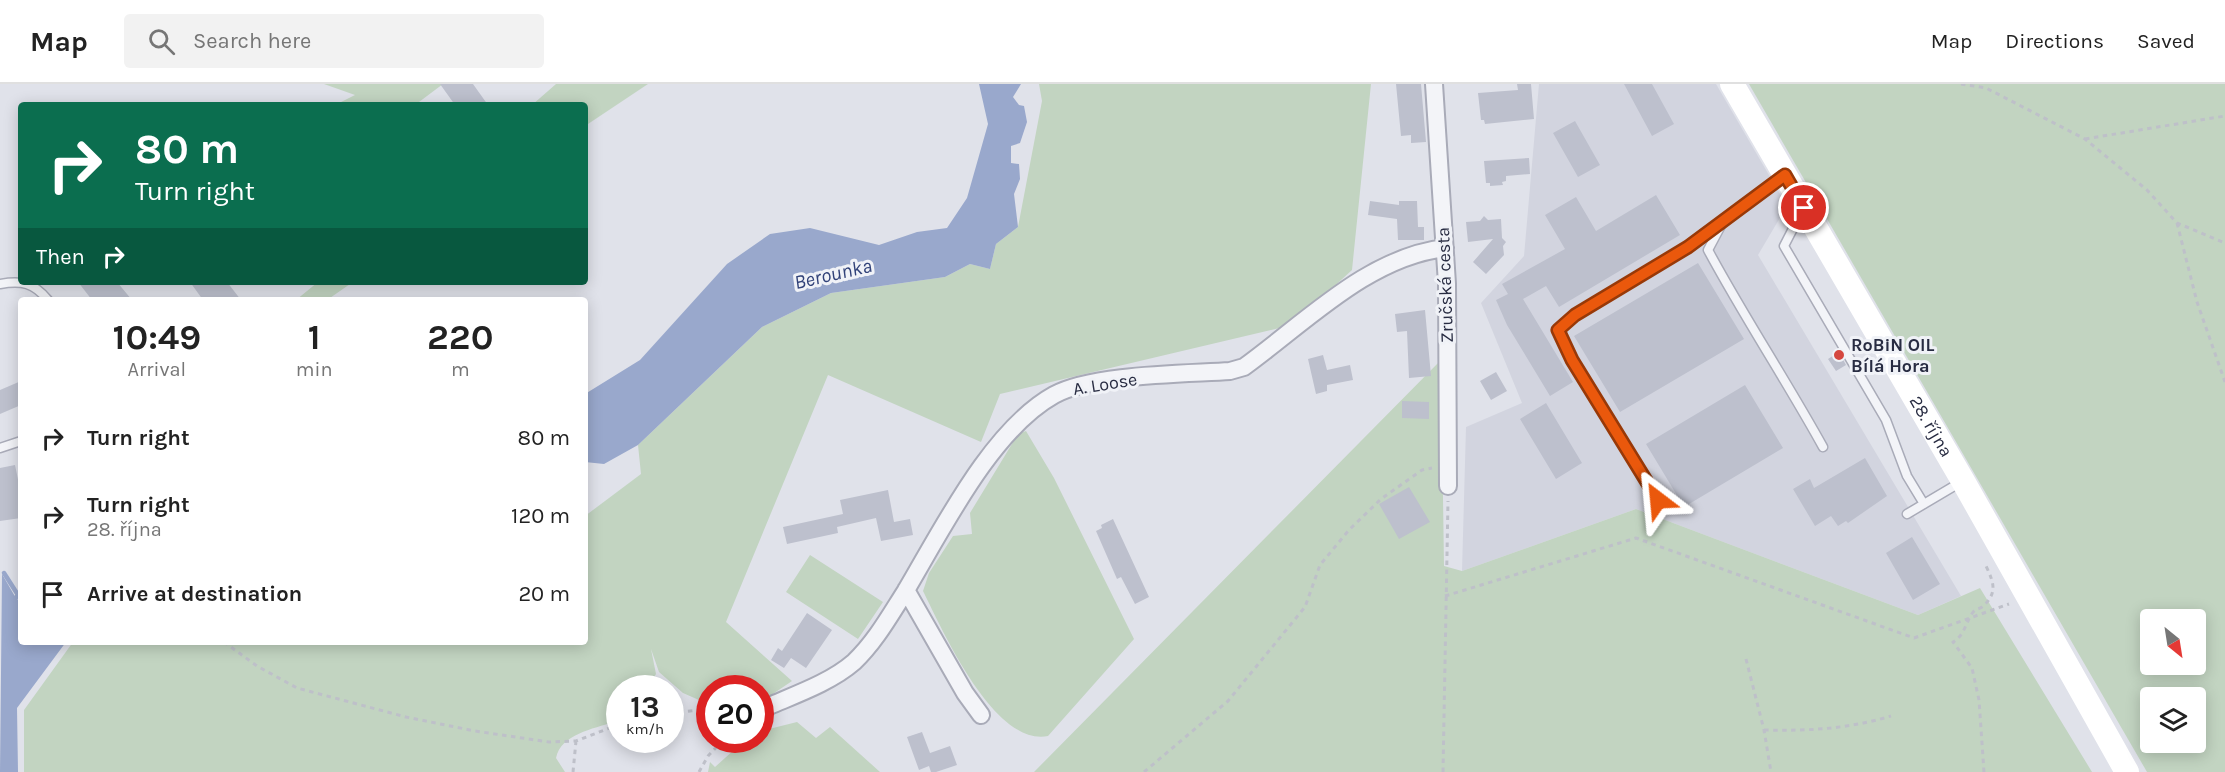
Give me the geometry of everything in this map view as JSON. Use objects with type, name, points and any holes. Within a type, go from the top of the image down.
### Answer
[{"type":"main road","name":"28. října","points":[[1732,84],[1963,481],[2127,772]]},
{"type":"street","name":"Zručská cesta","points":[[1434,84],[1445,248],[1449,486]]},
{"type":"street","name":"A. Loose","points":[[774,704],[814,686],[853,663],[880,633],[991,454],[1025,414],[1056,394],[1084,384],[1230,371],[1244,367],[1350,288],[1380,269],[1432,249],[1445,248]]},
{"type":"street","points":[[906,590],[965,693],[981,715]]},
{"type":"lane","points":[[1658,500],[1572,360],[1558,330],[1575,315],[1688,247],[1785,175]]},
{"type":"lane","points":[[1804,208],[1784,246],[1886,420],[1907,476],[1924,504]]},
{"type":"lane","points":[[1725,218],[1708,250],[1740,311],[1785,378],[1823,447]]},
{"type":"lane","points":[[0,284],[18,281]]},
{"type":"lane","points":[[32,285],[46,297]]},
{"type":"lane","points":[[0,448],[18,442]]},
{"type":"lane","points":[[1906,514],[1963,481]]},
{"type":"path","points":[[1961,84],[1986,88],[2085,139],[2146,190],[2178,223],[2225,243]]},
{"type":"path","points":[[2085,139],[2225,116]]},
{"type":"path","points":[[2178,223],[2198,302],[2225,381]]},
{"type":"path","points":[[1144,772],[1228,701],[1305,607],[1320,565],[1349,530],[1381,499],[1422,470],[1448,465]]},
{"type":"path","points":[[1443,772],[1449,486]]},
{"type":"path","points":[[1445,596],[1636,538],[1914,638],[2009,604],[2014,614]]},
{"type":"path","points":[[1984,772],[1980,700],[1972,668],[1953,642],[1961,637],[1973,612],[1982,607],[1995,592],[1995,585],[1986,566]]},
{"type":"path","points":[[228,645],[257,666],[297,688],[406,717],[475,731],[549,742],[576,741],[606,729]]},
{"type":"path","points":[[1746,659],[1764,730],[1771,772]]},
{"type":"path","points":[[1764,730],[1812,732],[1856,727],[1891,716]]},
{"type":"path","points":[[573,772],[576,741]]},
{"type":"path","points":[[699,772],[711,753]]},
{"type":"shaded area","points":[[1539,84],[1716,84],[1787,206],[1758,255],[1961,596],[1918,615],[1636,509],[1462,571],[1466,427],[1522,403],[1481,303],[1524,256]]},
{"type":"green space","points":[[324,84],[443,84],[419,102],[341,102],[355,95]]},
{"type":"green space","points":[[556,84],[648,84],[588,124],[588,102],[535,102]]},
{"type":"green space","points":[[1039,84],[1371,84],[1352,270],[1292,325],[1000,394],[981,442],[828,375],[726,622],[792,681],[774,693],[774,675],[696,675],[696,699],[684,693],[684,675],[662,675],[659,672],[651,649],[655,675],[606,675],[606,724],[588,730],[564,743],[556,758],[565,772],[24,772],[24,710],[71,645],[588,645],[588,514],[641,474],[638,445],[762,327],[831,293],[945,277],[970,264],[990,269],[996,244],[1018,227],[1042,101]]},
{"type":"green space","points":[[1749,84],[2225,84],[2225,772],[2147,772]]},
{"type":"green space","points":[[314,285],[349,285],[331,297],[300,297]]},
{"type":"green space","points":[[1441,360],[1444,566],[1462,571],[1636,509],[1918,615],[1980,588],[2092,772],[1034,772]]},
{"type":"green space","points":[[1026,431],[1054,478],[1134,639],[1048,736],[1028,734],[1008,723],[990,705],[972,682],[923,591],[929,573],[953,536],[972,534],[970,513],[1018,434]]},
{"type":"green space","points":[[810,555],[883,602],[858,639],[786,592]]},
{"type":"green space","points":[[797,722],[816,738],[830,727],[880,772],[708,772],[710,762],[715,767],[731,753],[774,753],[774,728]]},
{"type":"water","name":"Berounka","points":[[979,84],[1021,84],[1013,97],[1019,105],[1024,106],[1027,122],[1020,143],[1011,146],[1011,163],[1019,164],[1020,179],[1014,194],[1018,227],[996,244],[990,269],[970,264],[945,277],[831,293],[762,327],[638,445],[604,464],[588,462],[588,392],[640,360],[727,264],[770,234],[810,228],[879,245],[917,232],[947,228],[967,198],[988,124]]},
{"type":"water","points":[[2,574],[18,599],[18,645],[64,645],[17,708],[18,772],[0,772]]},
{"type":"building","points":[[440,84],[473,84],[486,102],[453,102]]},
{"type":"building","points":[[1396,84],[1421,84],[1426,142],[1411,143],[1411,135],[1401,136]]},
{"type":"building","points":[[1517,84],[1531,84],[1534,119],[1485,124],[1484,120],[1481,120],[1478,93],[1518,90]]},
{"type":"building","points":[[1624,84],[1652,84],[1674,124],[1652,136]]},
{"type":"building","points":[[1575,121],[1600,165],[1578,177],[1553,133]]},
{"type":"building","points":[[1529,158],[1530,174],[1506,176],[1506,181],[1502,182],[1503,185],[1490,186],[1490,183],[1486,183],[1484,161]]},
{"type":"building","points":[[1656,195],[1680,235],[1559,307],[1546,286],[1523,299],[1573,382],[1550,396],[1507,325],[1496,300],[1508,294],[1502,284],[1565,249],[1545,215],[1576,197],[1596,231]]},
{"type":"building","points":[[1370,201],[1399,205],[1399,201],[1417,201],[1418,227],[1424,227],[1424,240],[1398,240],[1397,219],[1368,215]]},
{"type":"building","points":[[1484,216],[1488,220],[1501,219],[1502,238],[1506,242],[1503,246],[1504,255],[1486,274],[1473,262],[1493,239],[1468,242],[1466,222],[1480,221]]},
{"type":"building","points":[[1698,263],[1744,339],[1620,412],[1574,336]]},
{"type":"building","points":[[80,285],[120,285],[130,297],[90,297]]},
{"type":"building","points":[[192,285],[229,285],[239,297],[201,297]]},
{"type":"building","points":[[1425,310],[1431,376],[1409,378],[1407,331],[1397,332],[1395,314]]},
{"type":"building","points":[[1839,352],[1846,365],[1836,371],[1828,359]]},
{"type":"building","points":[[1323,355],[1327,370],[1350,365],[1353,380],[1327,385],[1327,391],[1316,394],[1308,359]]},
{"type":"building","points":[[1496,372],[1507,391],[1491,400],[1480,381]]},
{"type":"building","points":[[18,382],[18,406],[0,414],[0,390]]},
{"type":"building","points":[[1745,385],[1783,448],[1684,507],[1646,444]]},
{"type":"building","points":[[1402,401],[1429,402],[1429,419],[1402,418]]},
{"type":"building","points":[[1546,403],[1582,463],[1556,479],[1520,419]]},
{"type":"building","points":[[1865,458],[1887,496],[1848,523],[1846,521],[1838,526],[1831,516],[1815,526],[1793,489],[1810,479],[1814,488]]},
{"type":"building","points":[[15,465],[18,480],[18,518],[0,521],[0,468]]},
{"type":"building","points":[[1409,487],[1430,522],[1399,539],[1379,504]]},
{"type":"building","points":[[888,490],[894,522],[910,519],[913,535],[881,541],[876,518],[837,527],[838,533],[787,544],[783,527],[843,514],[840,500]]},
{"type":"building","points":[[1113,519],[1149,597],[1135,604],[1121,577],[1117,579],[1096,531],[1102,528],[1101,525]]},
{"type":"building","points":[[1912,537],[1940,584],[1913,600],[1886,553]]},
{"type":"building","points":[[807,613],[832,630],[806,668],[791,658],[784,668],[771,660],[778,648],[782,651]]},
{"type":"building","points":[[922,732],[930,753],[950,746],[957,765],[936,772],[931,772],[929,766],[919,770],[907,737]]},
{"type":"waterway","points":[[4,573],[18,595],[14,600]]},
{"type":"place","name":"RoBiN OIL Bílá Hora","points":[[1839,355]]},
{"type":"route","points":[[1658,500],[1641,468],[1572,360],[1558,330],[1575,315],[1688,247],[1785,175],[1804,208]]}]
